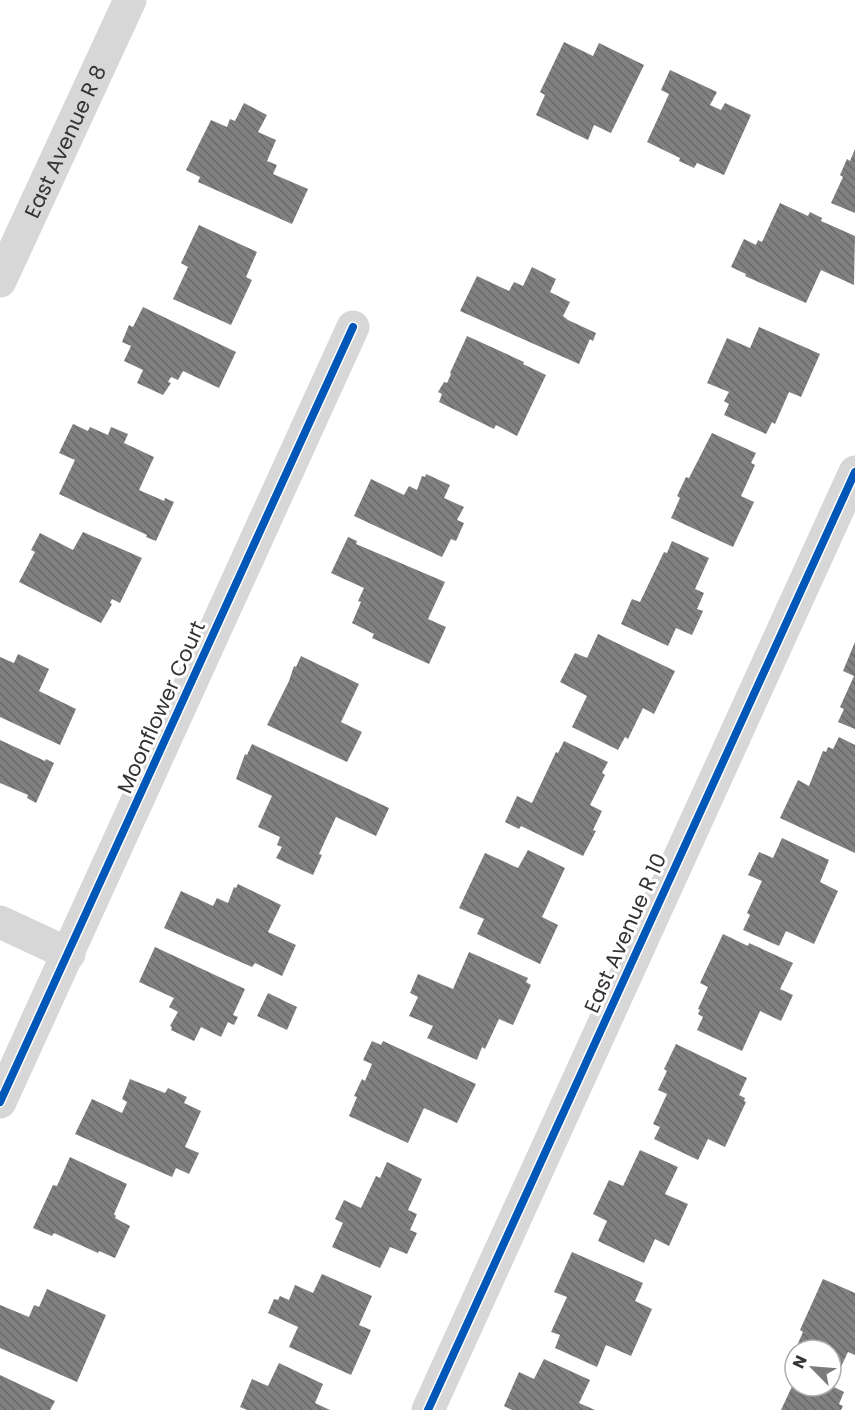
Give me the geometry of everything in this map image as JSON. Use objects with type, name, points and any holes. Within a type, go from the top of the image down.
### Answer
[{"type":"street","name":"East Avenue R 8","points":[[0,280],[130,0]]},
{"type":"street","name":"Moonflower Court","points":[[0,1102],[353,327]]},
{"type":"street","name":"East Avenue R 10","points":[[428,1410],[855,472]]},
{"type":"street","points":[[0,922],[69,954]]},
{"type":"building","points":[[564,42],[593,56],[599,43],[644,65],[611,133],[594,125],[588,140],[536,115],[545,95],[540,92]]},
{"type":"building","points":[[670,70],[717,92],[710,105],[721,110],[725,103],[751,115],[724,175],[697,163],[694,168],[679,161],[680,158],[647,142],[669,94],[661,90]]},
{"type":"building","points":[[244,103],[267,115],[258,132],[276,140],[267,161],[277,165],[273,174],[308,189],[292,224],[198,182],[200,177],[186,170],[211,120],[227,127],[230,119],[235,121]]},
{"type":"building","points":[[855,149],[855,213],[831,203],[843,177],[840,175],[847,159],[850,161]]},
{"type":"building","points":[[780,203],[808,216],[810,212],[822,218],[821,221],[855,236],[854,285],[821,270],[806,303],[745,276],[746,274],[731,267],[744,239],[756,245],[758,240],[762,242]]},
{"type":"building","points":[[199,225],[257,252],[246,277],[252,280],[231,325],[173,299],[188,267],[181,263]]},
{"type":"building","points":[[532,267],[556,279],[550,292],[570,302],[563,316],[596,333],[593,341],[590,339],[579,364],[460,311],[477,276],[509,291],[514,282],[523,286]]},
{"type":"building","points":[[143,307],[236,352],[219,388],[183,371],[178,380],[171,377],[168,382],[171,383],[163,395],[137,383],[143,370],[124,361],[131,346],[122,342],[129,325],[133,327]]},
{"type":"building","points":[[759,327],[820,354],[801,397],[789,392],[775,424],[772,422],[766,434],[724,415],[729,404],[724,401],[729,392],[707,383],[727,338],[750,348]]},
{"type":"building","points":[[467,336],[524,362],[523,364],[546,375],[517,436],[496,425],[494,429],[439,402],[442,394],[438,392],[444,382],[447,383]]},
{"type":"building","points":[[73,424],[88,431],[90,427],[108,435],[111,427],[128,434],[124,443],[154,457],[139,490],[164,501],[165,498],[174,502],[156,541],[59,494],[75,460],[59,453]]},
{"type":"building","points":[[712,433],[756,453],[751,463],[755,465],[741,496],[754,502],[733,547],[671,518],[680,498],[677,496],[686,477],[689,478]]},
{"type":"building","points":[[426,474],[450,485],[444,498],[464,507],[457,520],[464,523],[456,541],[451,539],[442,557],[354,516],[371,479],[404,495],[409,486],[417,490],[422,476],[425,477]]},
{"type":"building","points":[[83,532],[142,558],[120,603],[112,599],[110,603],[112,604],[101,623],[19,582],[35,552],[31,550],[40,533],[73,550]]},
{"type":"building","points":[[348,537],[357,541],[356,544],[445,582],[428,619],[446,627],[429,664],[372,638],[374,634],[352,623],[364,588],[331,573]]},
{"type":"building","points":[[672,541],[709,558],[695,589],[704,593],[697,609],[703,611],[692,635],[676,628],[668,646],[621,624],[632,599],[640,602],[664,552],[667,553]]},
{"type":"building","points":[[598,634],[675,671],[654,714],[643,708],[628,739],[625,737],[618,750],[572,727],[587,696],[560,682],[575,653],[587,658]]},
{"type":"building","points":[[855,642],[855,729],[838,722],[844,709],[840,707],[854,676],[843,671]]},
{"type":"building","points":[[18,654],[49,669],[39,691],[76,709],[60,745],[0,717],[0,657],[14,663]]},
{"type":"building","points":[[301,656],[359,684],[341,722],[362,732],[347,762],[267,725],[294,666],[296,667]]},
{"type":"building","points":[[839,737],[855,745],[855,853],[780,818],[798,780],[809,786],[823,751],[826,752],[828,747],[833,749]]},
{"type":"building","points":[[0,740],[54,763],[36,803],[27,798],[28,795],[0,783]]},
{"type":"building","points":[[564,741],[608,762],[602,773],[605,775],[590,805],[602,811],[593,830],[596,831],[583,856],[521,826],[519,829],[505,822],[517,796],[532,803],[556,752],[558,753]]},
{"type":"building","points":[[252,744],[389,808],[376,836],[336,817],[319,854],[322,855],[313,875],[276,858],[282,847],[277,845],[280,837],[258,827],[272,796],[236,779],[245,754],[247,755]]},
{"type":"building","points":[[782,838],[829,860],[820,882],[838,891],[814,944],[786,931],[779,946],[743,930],[750,915],[747,913],[762,881],[748,875],[759,852],[773,858]]},
{"type":"building","points":[[528,850],[565,868],[542,917],[558,925],[540,964],[477,934],[484,919],[459,908],[485,853],[518,868]]},
{"type":"building","points":[[238,884],[281,905],[268,932],[296,945],[282,976],[255,963],[252,967],[164,928],[181,891],[213,906],[217,898],[228,903],[234,887],[236,888]]},
{"type":"building","points":[[723,934],[793,963],[780,989],[793,995],[781,1021],[760,1011],[742,1051],[697,1030],[703,1017],[698,1014],[700,1010],[698,1009],[708,987],[700,983]]},
{"type":"building","points":[[155,947],[245,989],[233,1015],[238,1017],[234,1025],[228,1022],[221,1037],[201,1027],[194,1041],[171,1030],[170,1026],[178,1012],[169,1007],[174,998],[139,982]]},
{"type":"building","points":[[469,952],[528,978],[526,982],[531,985],[513,1025],[499,1019],[485,1049],[482,1047],[477,1060],[427,1038],[433,1026],[409,1016],[418,997],[410,993],[418,974],[453,989]]},
{"type":"building","points":[[268,993],[297,1007],[287,1030],[257,1016]]},
{"type":"building","points":[[372,1041],[381,1045],[383,1041],[476,1084],[457,1123],[424,1108],[408,1143],[349,1116],[357,1097],[354,1096],[362,1079],[365,1081],[372,1064],[363,1060]]},
{"type":"building","points":[[676,1044],[747,1078],[739,1095],[745,1098],[746,1102],[725,1147],[708,1139],[698,1160],[654,1139],[660,1127],[653,1124],[667,1094],[658,1090],[667,1071],[664,1069]]},
{"type":"building","points":[[130,1079],[165,1093],[168,1088],[187,1097],[184,1103],[201,1111],[185,1147],[199,1153],[189,1174],[176,1168],[172,1177],[75,1134],[92,1099],[122,1113],[127,1102],[122,1099]]},
{"type":"building","points":[[640,1150],[678,1167],[665,1194],[688,1204],[669,1246],[655,1239],[644,1263],[598,1241],[607,1221],[593,1214],[609,1180],[623,1186]]},
{"type":"building","points":[[70,1157],[127,1184],[114,1214],[115,1218],[130,1226],[115,1258],[99,1251],[98,1253],[54,1233],[52,1236],[33,1228],[53,1185],[57,1186]]},
{"type":"building","points":[[387,1162],[422,1179],[408,1210],[417,1214],[410,1230],[417,1233],[407,1254],[390,1247],[380,1268],[332,1247],[343,1223],[335,1219],[344,1200],[361,1208],[376,1176],[380,1178]]},
{"type":"building","points":[[572,1252],[643,1283],[635,1301],[652,1309],[631,1356],[606,1345],[597,1367],[555,1348],[560,1335],[551,1332],[567,1297],[554,1292]]},
{"type":"building","points":[[322,1274],[372,1296],[359,1325],[371,1330],[351,1375],[289,1347],[298,1327],[268,1313],[274,1299],[278,1300],[280,1296],[289,1300],[295,1285],[313,1293]]},
{"type":"building","points":[[823,1279],[855,1293],[855,1355],[848,1352],[843,1363],[843,1338],[800,1338],[803,1332],[800,1330]]},
{"type":"building","points":[[47,1289],[106,1315],[77,1382],[0,1348],[0,1305],[29,1317],[34,1305],[39,1307]]},
{"type":"building","points":[[544,1359],[590,1380],[579,1403],[595,1410],[512,1410],[504,1406],[519,1372],[534,1379]]},
{"type":"building","points":[[279,1363],[323,1384],[315,1403],[330,1410],[247,1410],[240,1407],[252,1379],[268,1386]]},
{"type":"building","points":[[0,1375],[55,1401],[50,1410],[0,1410]]},
{"type":"building","points":[[787,1398],[842,1398],[839,1404],[843,1406],[841,1410],[781,1410]]},
{"type":"cycle path","points":[[0,1102],[353,327]]},
{"type":"cycle path","points":[[428,1410],[855,472]]}]
